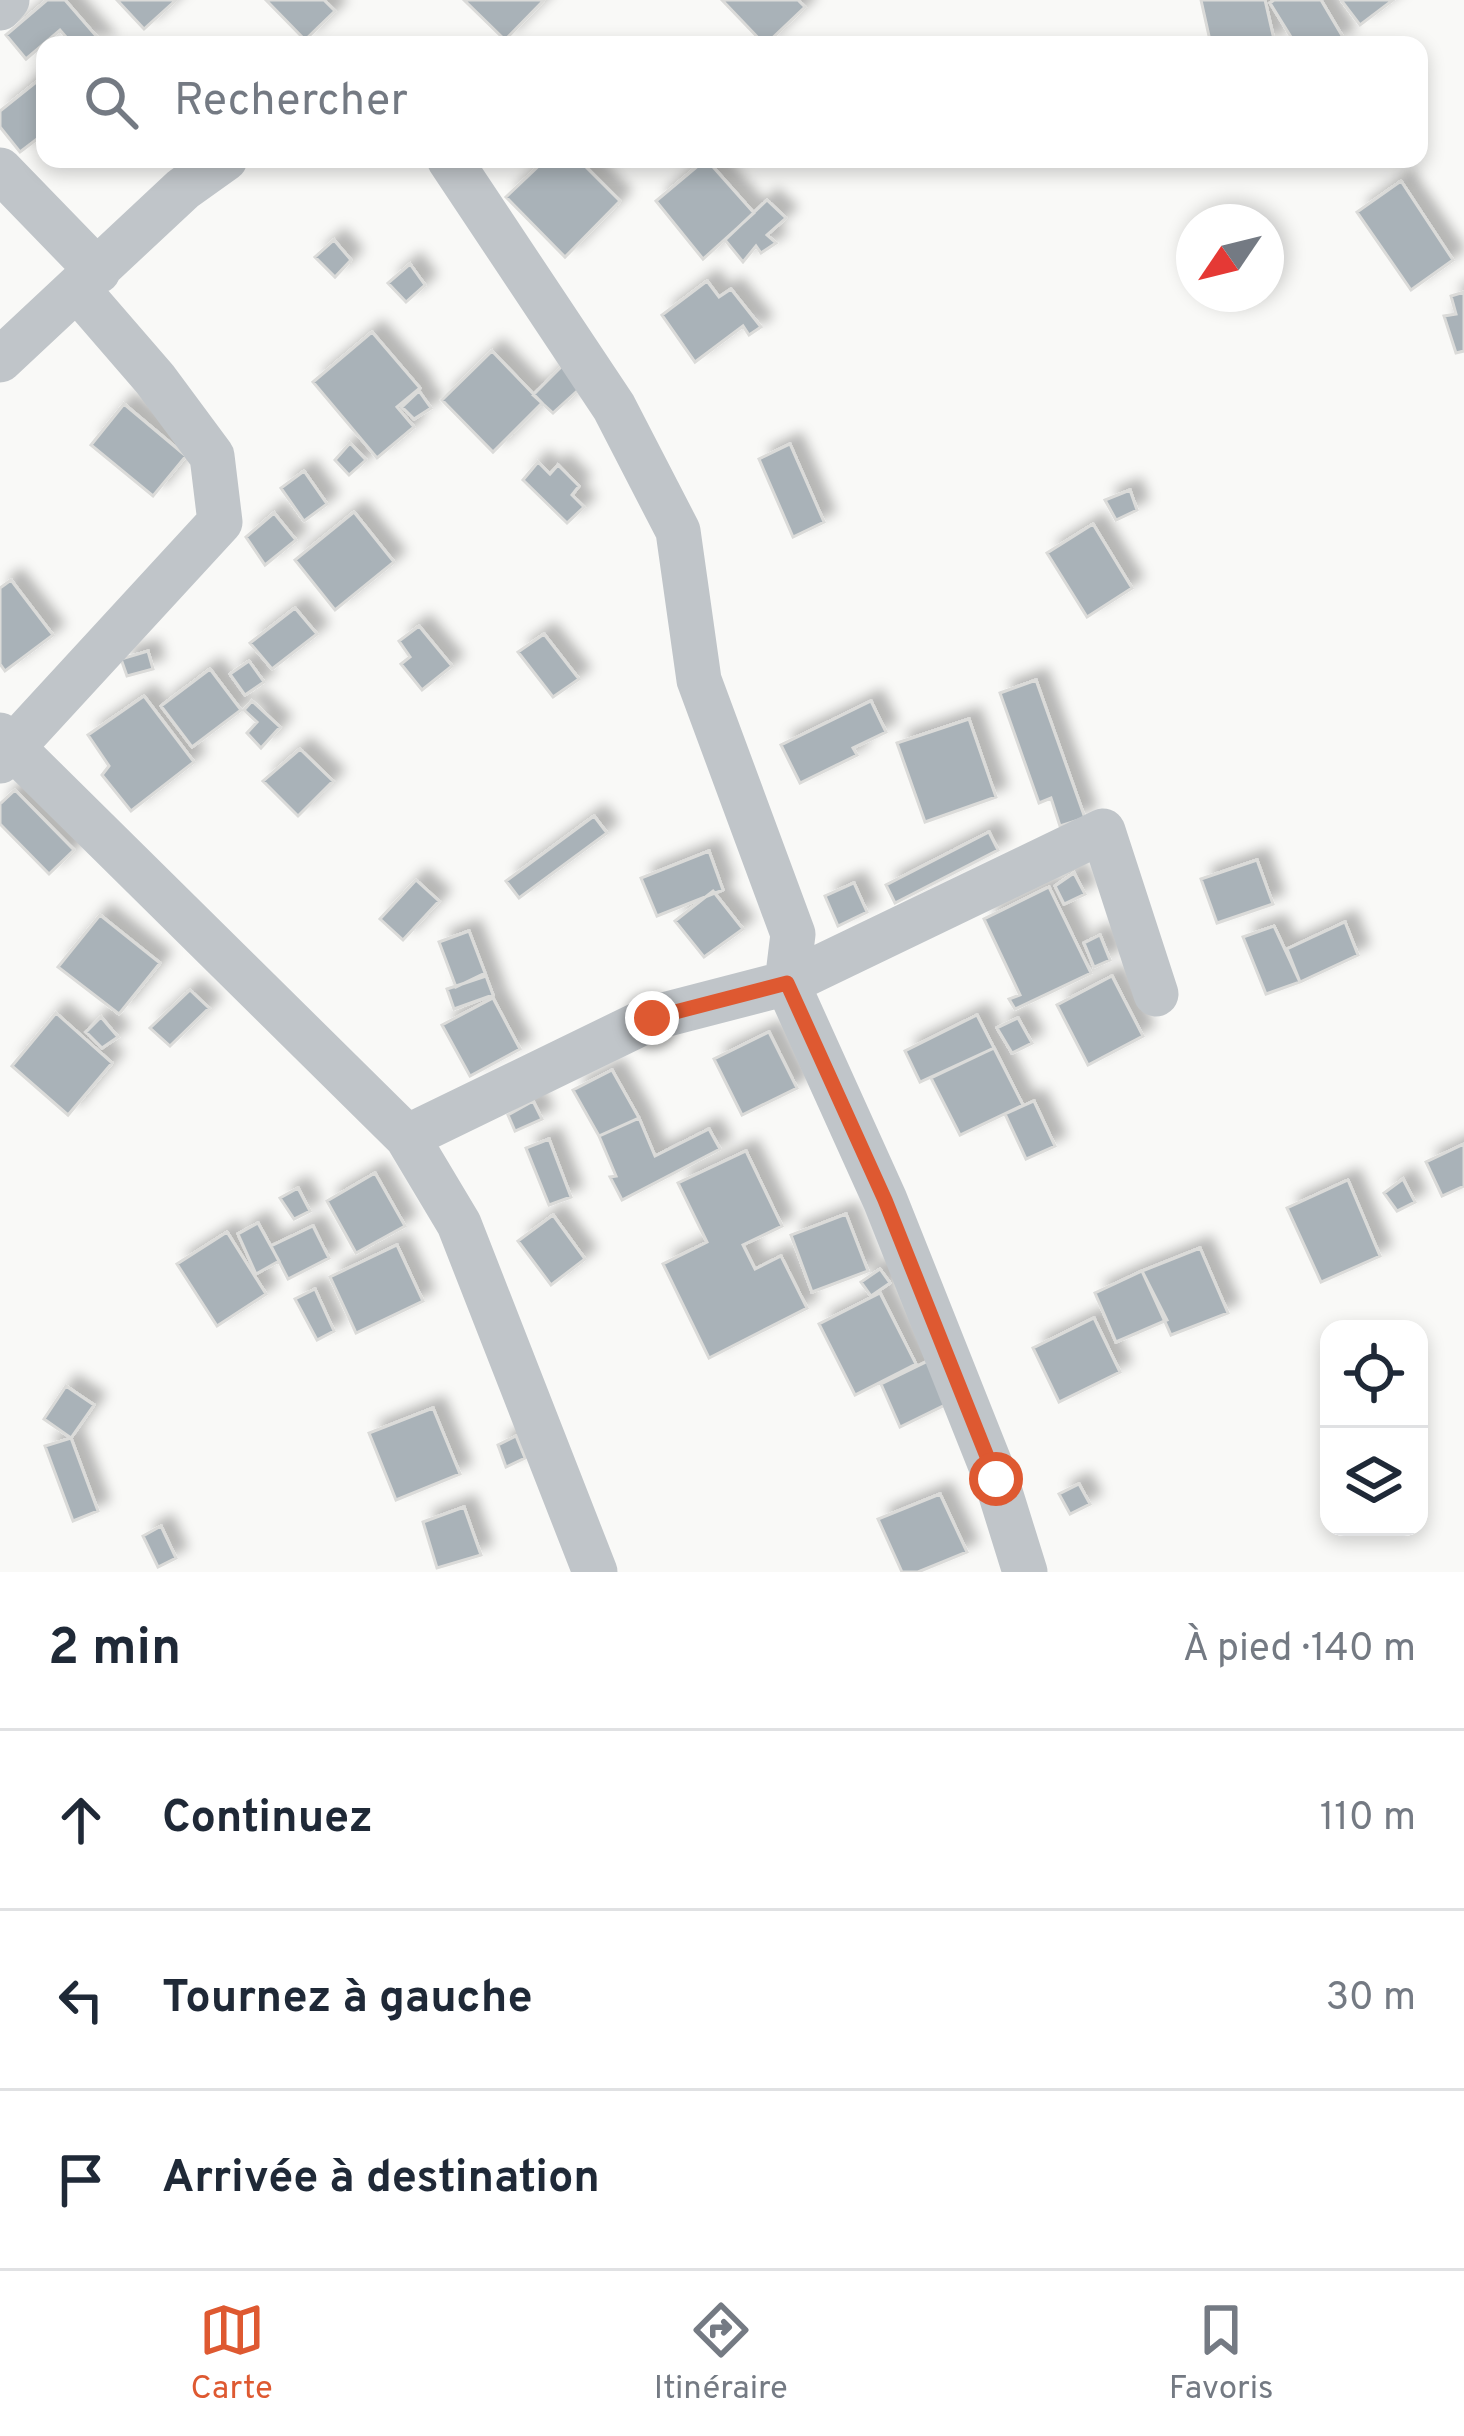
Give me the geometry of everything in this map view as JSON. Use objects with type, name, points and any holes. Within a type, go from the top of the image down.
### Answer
[{"type":"street","points":[[0,8],[7,0]]},
{"type":"street","points":[[0,360],[183,189],[212,168]]},
{"type":"street","points":[[454,168],[614,407],[678,531],[699,680],[793,934],[787,983],[885,1200],[996,1479],[1024,1572]]},
{"type":"street","points":[[0,170],[88,280],[212,456],[220,522],[4,748],[407,1136],[458,1224],[595,1572]]},
{"type":"street","points":[[407,1136],[652,1018],[787,983],[1103,831],[1156,994]]},
{"type":"building","points":[[47,0],[65,0],[96,36],[65,36],[60,30],[53,36],[36,36],[36,50],[26,59],[6,35]]},
{"type":"building","points":[[117,0],[176,0],[144,29]]},
{"type":"building","points":[[266,0],[324,0],[335,11],[309,36],[301,36]]},
{"type":"building","points":[[464,0],[544,0],[509,36],[501,36]]},
{"type":"building","points":[[722,0],[798,0],[805,7],[774,36],[756,36]]},
{"type":"building","points":[[1201,0],[1265,0],[1273,36],[1209,36]]},
{"type":"building","points":[[1321,0],[1342,36],[1290,36],[1270,3]]},
{"type":"building","points":[[1341,0],[1393,0],[1360,25]]},
{"type":"building","points":[[36,82],[36,140],[20,152],[0,127],[0,111]]},
{"type":"building","points":[[537,168],[587,168],[620,201],[565,257],[506,197]]},
{"type":"building","points":[[695,168],[714,168],[754,213],[703,259],[656,201]]},
{"type":"building","points":[[1401,181],[1453,260],[1411,290],[1357,212]]},
{"type":"building","points":[[767,200],[786,218],[767,235],[776,243],[761,253],[756,246],[743,262],[725,240]]},
{"type":"building","points":[[334,240],[351,260],[335,277],[315,257]]},
{"type":"building","points":[[410,264],[425,285],[406,302],[388,283]]},
{"type":"building","points":[[707,281],[719,297],[731,289],[761,327],[749,335],[743,326],[695,362],[662,315]]},
{"type":"building","points":[[1464,292],[1464,351],[1456,353],[1444,316],[1456,314],[1451,296]]},
{"type":"building","points":[[372,332],[420,388],[397,407],[414,427],[377,458],[313,382]]},
{"type":"building","points":[[492,351],[542,403],[493,452],[442,400]]},
{"type":"building","points":[[566,362],[587,382],[553,413],[533,395]]},
{"type":"building","points":[[419,391],[431,408],[414,419],[402,407]]},
{"type":"building","points":[[124,404],[186,456],[153,496],[91,445]]},
{"type":"building","points":[[350,443],[366,460],[349,475],[335,460]]},
{"type":"building","points":[[790,444],[824,522],[793,537],[759,459]]},
{"type":"building","points":[[538,462],[550,474],[558,465],[579,486],[572,495],[584,507],[567,523],[523,480]]},
{"type":"building","points":[[304,471],[327,504],[304,521],[281,488]]},
{"type":"building","points":[[1130,490],[1137,510],[1116,520],[1105,500]]},
{"type":"building","points":[[354,512],[394,562],[335,610],[295,560]]},
{"type":"building","points":[[274,513],[296,540],[265,565],[246,537]]},
{"type":"building","points":[[1093,524],[1132,588],[1087,617],[1047,553]]},
{"type":"building","points":[[11,580],[53,635],[5,671],[0,664],[0,588]]},
{"type":"building","points":[[295,608],[317,634],[272,669],[250,643]]},
{"type":"building","points":[[419,626],[452,666],[422,690],[401,664],[410,657],[399,641]]},
{"type":"building","points":[[544,634],[579,679],[553,697],[518,652]]},
{"type":"building","points":[[148,651],[153,669],[127,676],[121,659]]},
{"type":"building","points":[[249,661],[264,682],[245,695],[230,674]]},
{"type":"building","points":[[210,669],[241,710],[192,747],[161,706]]},
{"type":"building","points":[[1036,680],[1085,818],[1060,826],[1051,798],[1039,803],[1000,693]]},
{"type":"building","points":[[144,696],[194,762],[131,811],[102,775],[109,766],[88,735]]},
{"type":"building","points":[[252,701],[280,727],[261,748],[247,733],[257,722],[244,710]]},
{"type":"building","points":[[871,701],[886,732],[853,748],[857,755],[800,783],[781,745]]},
{"type":"building","points":[[969,719],[996,797],[925,822],[897,743]]},
{"type":"building","points":[[300,749],[333,781],[298,816],[263,781]]},
{"type":"building","points":[[15,790],[74,850],[49,874],[0,824],[0,804]]},
{"type":"building","points":[[594,816],[607,833],[519,898],[506,881]]},
{"type":"building","points":[[989,832],[998,850],[895,903],[886,885]]},
{"type":"building","points":[[709,851],[723,890],[657,916],[641,878]]},
{"type":"building","points":[[1257,860],[1273,904],[1217,923],[1201,879]]},
{"type":"building","points":[[1074,873],[1085,894],[1064,904],[1055,886]]},
{"type":"building","points":[[416,880],[439,901],[403,940],[380,919]]},
{"type":"building","points":[[854,883],[867,912],[838,926],[825,896]]},
{"type":"building","points":[[1049,887],[1091,973],[1015,1009],[1009,999],[1020,995],[984,919]]},
{"type":"building","points":[[713,891],[743,929],[704,957],[675,921]]},
{"type":"building","points":[[100,915],[160,963],[119,1014],[58,967]]},
{"type":"building","points":[[1345,922],[1358,955],[1300,982],[1287,949]]},
{"type":"building","points":[[1274,926],[1300,982],[1266,994],[1243,937]]},
{"type":"building","points":[[469,931],[485,973],[456,987],[439,942]]},
{"type":"building","points":[[1100,935],[1110,960],[1094,967],[1084,943]]},
{"type":"building","points":[[486,976],[493,995],[454,1009],[447,989]]},
{"type":"building","points":[[1112,976],[1143,1036],[1088,1065],[1057,1005]]},
{"type":"building","points":[[190,990],[209,1008],[170,1046],[150,1028]]},
{"type":"building","points":[[493,998],[520,1049],[470,1076],[442,1025]]},
{"type":"building","points":[[56,1013],[112,1063],[68,1115],[12,1066]]},
{"type":"building","points":[[977,1015],[994,1048],[920,1082],[905,1051]]},
{"type":"building","points":[[101,1017],[118,1037],[102,1048],[86,1032]]},
{"type":"building","points":[[1018,1018],[1032,1043],[1012,1053],[997,1028]]},
{"type":"building","points":[[769,1032],[797,1088],[742,1115],[714,1059]]},
{"type":"building","points":[[994,1048],[1023,1105],[960,1135],[931,1078]]},
{"type":"building","points":[[612,1070],[639,1118],[599,1136],[573,1090]]},
{"type":"building","points":[[533,1101],[542,1119],[515,1131],[508,1115]]},
{"type":"building","points":[[1034,1101],[1055,1146],[1026,1159],[1005,1114]]},
{"type":"building","points":[[639,1118],[655,1156],[709,1129],[720,1149],[622,1200],[599,1136]]},
{"type":"building","points":[[549,1139],[571,1197],[549,1205],[526,1148]]},
{"type":"building","points":[[1464,1144],[1464,1186],[1442,1196],[1426,1162]]},
{"type":"building","points":[[746,1151],[782,1226],[743,1245],[755,1269],[781,1256],[807,1308],[709,1358],[663,1264],[707,1242],[678,1183]]},
{"type":"building","points":[[375,1173],[405,1226],[356,1253],[327,1201]]},
{"type":"building","points":[[1403,1179],[1415,1202],[1397,1211],[1384,1193]]},
{"type":"building","points":[[1348,1180],[1380,1256],[1321,1282],[1287,1208]]},
{"type":"building","points":[[298,1188],[310,1211],[294,1219],[280,1198]]},
{"type":"building","points":[[846,1214],[868,1271],[812,1292],[791,1235]]},
{"type":"building","points":[[553,1215],[585,1259],[551,1285],[518,1241]]},
{"type":"building","points":[[258,1223],[279,1261],[256,1274],[238,1234]]},
{"type":"building","points":[[313,1226],[329,1258],[288,1279],[271,1246]]},
{"type":"building","points":[[227,1232],[266,1294],[217,1326],[177,1264]]},
{"type":"building","points":[[397,1245],[423,1301],[356,1333],[330,1277]]},
{"type":"building","points":[[1200,1248],[1228,1313],[1171,1335],[1142,1271]]},
{"type":"building","points":[[880,1269],[890,1283],[871,1296],[861,1282]]},
{"type":"building","points":[[1142,1271],[1167,1320],[1116,1342],[1095,1293]]},
{"type":"building","points":[[315,1289],[334,1331],[317,1340],[295,1299]]},
{"type":"building","points":[[880,1293],[916,1364],[855,1395],[819,1324]]},
{"type":"building","points":[[1094,1318],[1120,1372],[1059,1402],[1033,1348]]},
{"type":"building","points":[[928,1361],[949,1403],[900,1427],[881,1384]]},
{"type":"building","points":[[66,1386],[94,1405],[71,1438],[44,1419]]},
{"type":"building","points":[[433,1408],[460,1474],[396,1500],[369,1433]]},
{"type":"building","points":[[516,1436],[525,1458],[506,1467],[498,1445]]},
{"type":"building","points":[[71,1438],[98,1511],[73,1521],[45,1446]]},
{"type":"building","points":[[1079,1484],[1090,1504],[1070,1514],[1059,1494]]},
{"type":"building","points":[[940,1494],[967,1552],[918,1572],[902,1572],[878,1519]]},
{"type":"building","points":[[464,1507],[481,1555],[437,1568],[423,1522]]},
{"type":"building","points":[[161,1526],[176,1558],[158,1567],[143,1536]]},
{"type":"route","points":[[652,1018],[787,983],[885,1200],[996,1479]]}]
